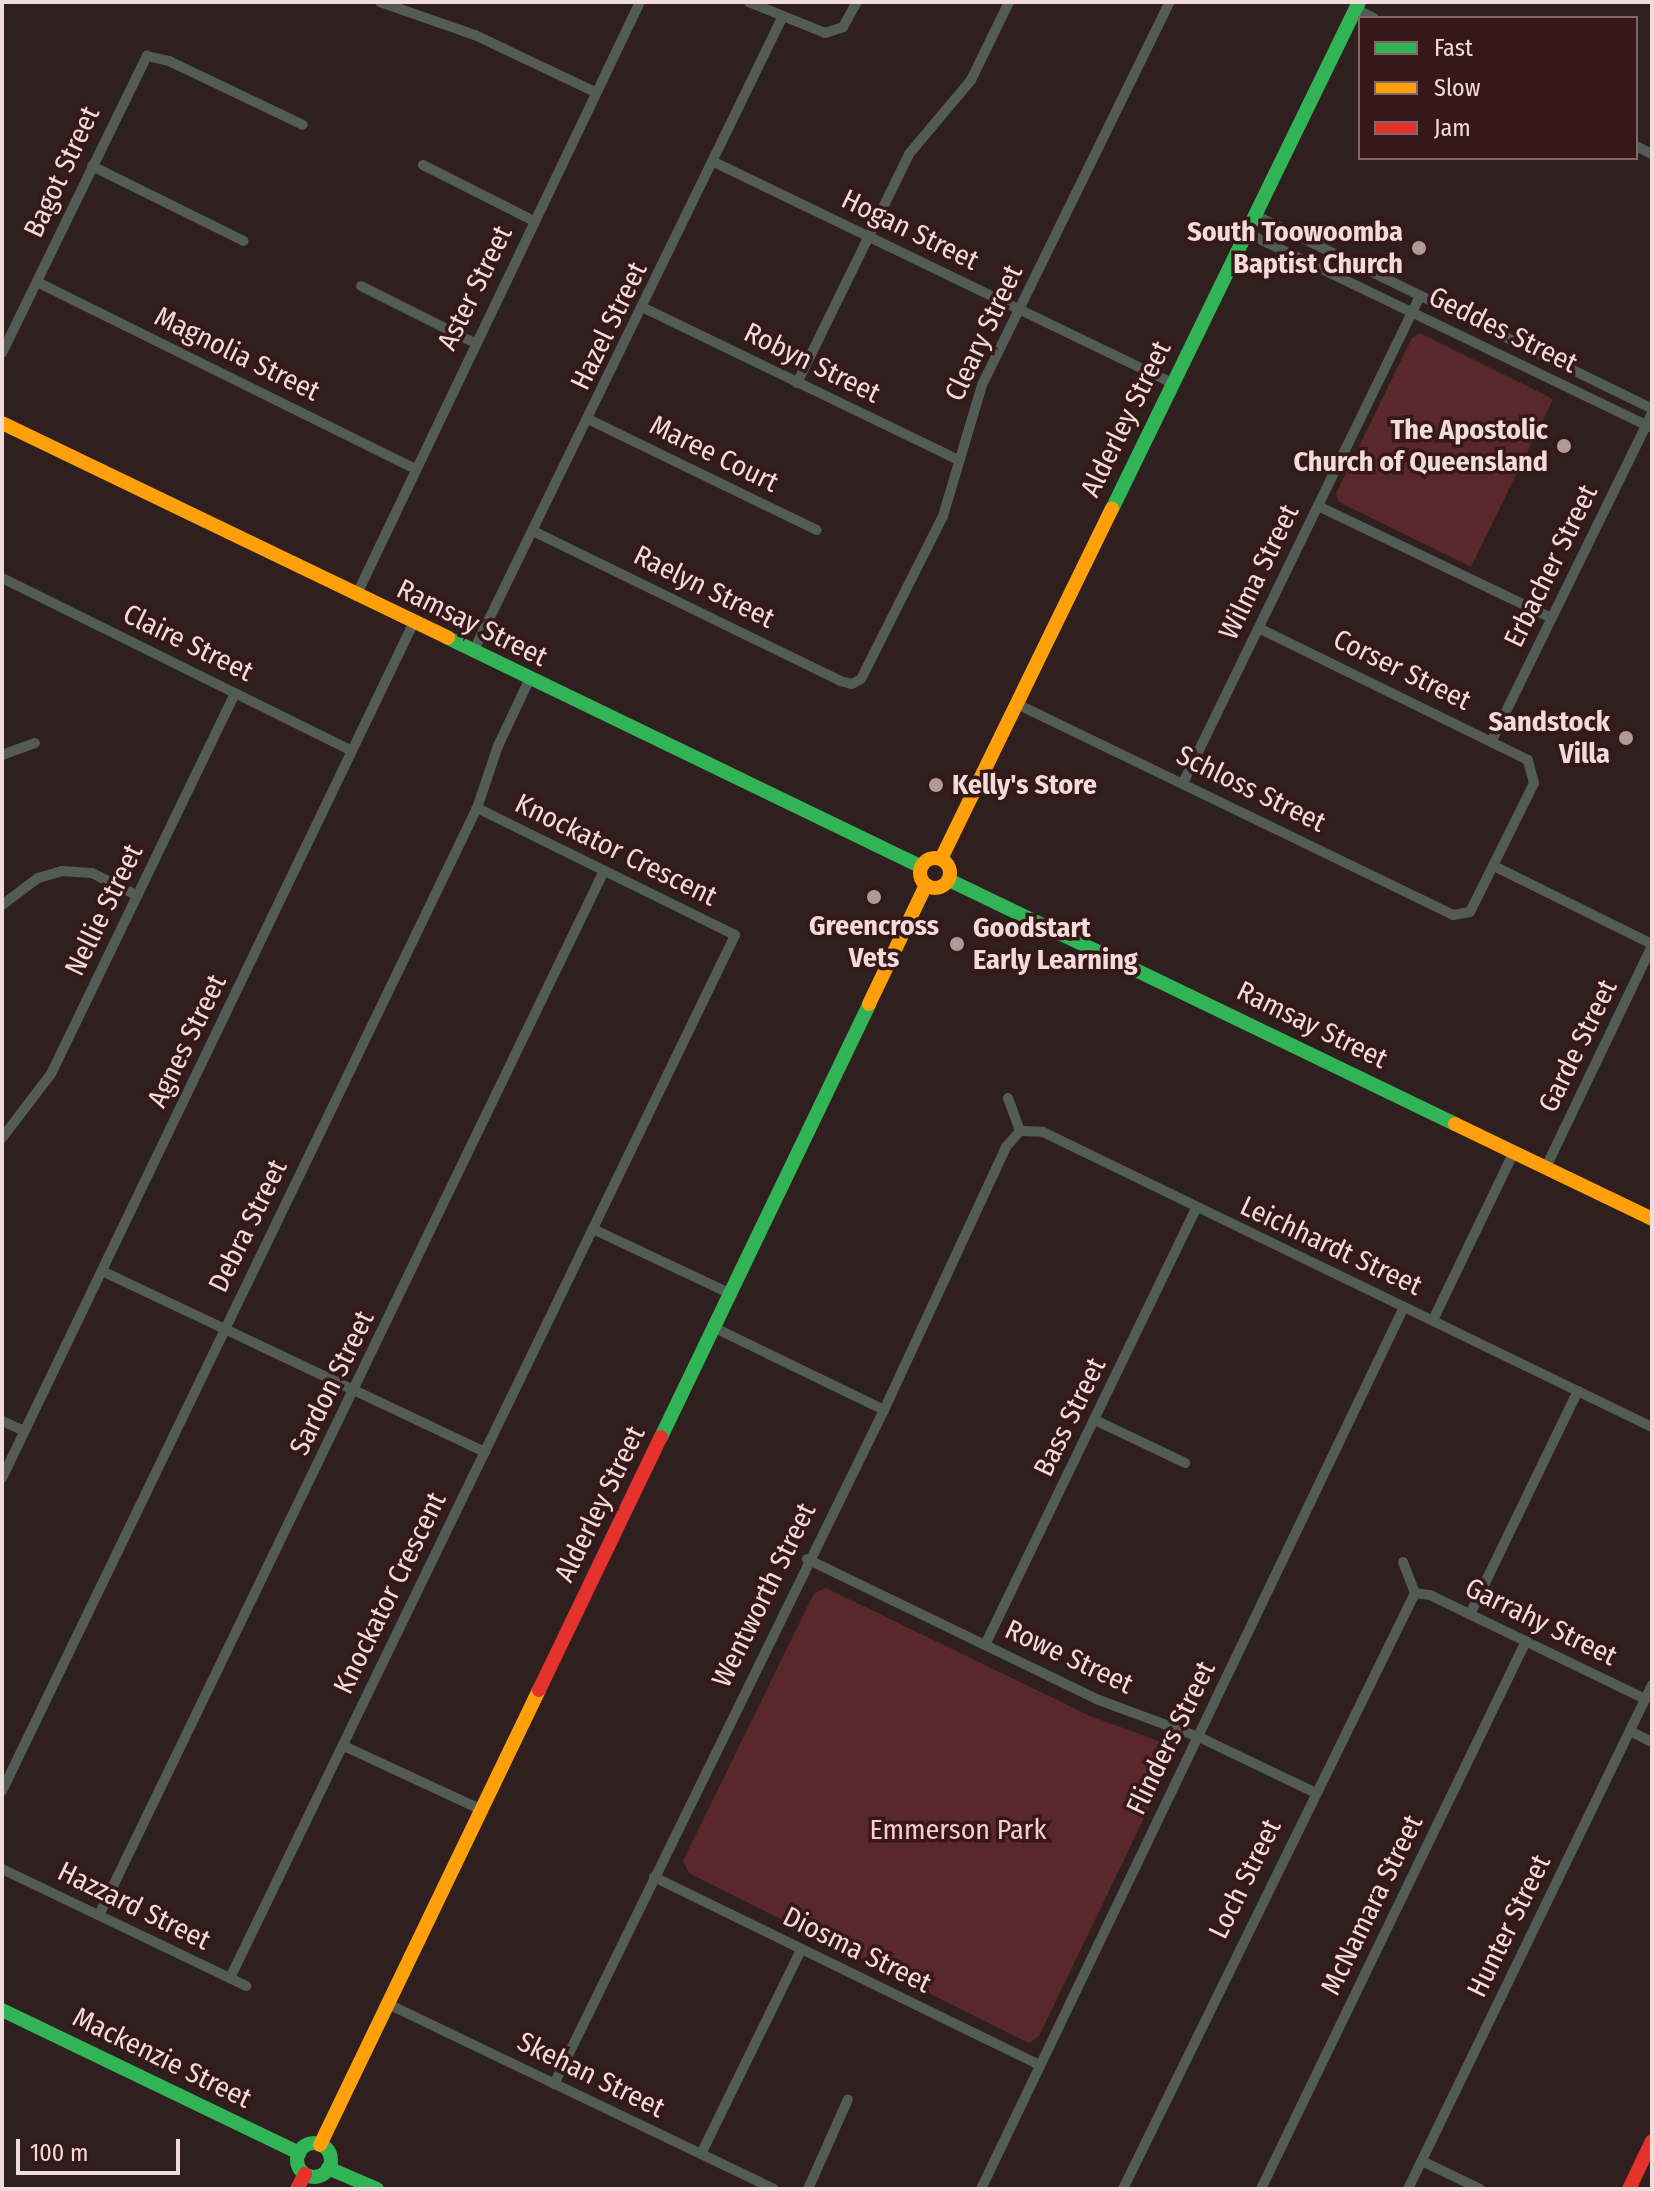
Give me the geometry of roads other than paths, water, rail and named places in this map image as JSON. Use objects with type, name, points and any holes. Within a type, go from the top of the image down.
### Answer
[{"type":"street","points":[[380,2],[475,35],[595,92]]},
{"type":"street","name":"Aster Street","points":[[356,596],[640,2]]},
{"type":"street","points":[[749,2],[816,31],[835,32],[857,2]]},
{"type":"street","points":[[797,383],[909,154],[971,80],[1009,2]]},
{"type":"street","name":"Cleary Street","points":[[852,684],[868,669],[943,516],[974,405],[1170,2]]},
{"type":"street","name":"Alderley Street","points":[[941,859],[1357,6]]},
{"type":"street","name":"Hazel Street","points":[[473,652],[590,420],[782,18]]},
{"type":"street","name":"Bagot Street","points":[[2,353],[147,56],[169,61],[303,125]]},
{"type":"street","name":"Hogan Street","points":[[714,162],[1172,383]]},
{"type":"street","points":[[423,165],[534,221]]},
{"type":"street","points":[[92,166],[244,241]]},
{"type":"street","name":"Geddes Street","points":[[1255,215],[1652,412]]},
{"type":"street","name":"Geddes Street","points":[[1247,233],[1649,426]]},
{"type":"street","name":"Magnolia Street","points":[[37,282],[415,469]]},
{"type":"street","points":[[361,286],[475,343]]},
{"type":"street","name":"Wilma Street","points":[[1183,783],[1420,296]]},
{"type":"street","name":"Robyn Street","points":[[644,308],[959,460]]},
{"type":"street","name":"Erbacher Street","points":[[1492,740],[1649,426],[1652,412]]},
{"type":"street","name":"Maree Court","points":[[590,420],[817,530]]},
{"type":"street","name":"Ramsay Street","points":[[2,423],[529,680],[922,867]]},
{"type":"street","points":[[1318,506],[1552,618]]},
{"type":"street","name":"Raelyn Street","points":[[535,532],[852,684]]},
{"type":"street","name":"Claire Street","points":[[2,578],[352,751]]},
{"type":"street","name":"Agnes Street","points":[[2,1478],[413,624]]},
{"type":"street","name":"Corser Street","points":[[1259,628],[1524,757],[1533,769],[1534,783],[1494,866]]},
{"type":"street","name":"Debra Street","points":[[2,1791],[477,808],[498,746],[529,680]]},
{"type":"street","name":"Nellie Street","points":[[2,1138],[51,1074],[235,694]]},
{"type":"street","name":"Schloss Street","points":[[1017,704],[1463,916],[1473,908],[1494,866]]},
{"type":"street","points":[[2,755],[35,743]]},
{"type":"street","name":"Knockator Crescent","points":[[477,808],[735,935]]},
{"type":"street","points":[[930,859],[941,859],[950,868],[949,880],[939,888],[926,885],[922,867],[930,859]]},
{"type":"street","points":[[1494,866],[1652,945]]},
{"type":"street","points":[[2,905],[38,878],[62,871],[92,873],[138,896]]},
{"type":"street","name":"Sardon Street","points":[[99,1915],[604,871]]},
{"type":"street","name":"Ramsay Street","points":[[949,880],[1652,1219]]},
{"type":"street","name":"Alderley Street","points":[[320,2145],[926,885]]},
{"type":"street","name":"Knockator Crescent","points":[[230,1978],[735,935],[748,928]]},
{"type":"street","name":"Garde Street","points":[[1546,1167],[1652,945]]},
{"type":"street","points":[[1008,1098],[1020,1131]]},
{"type":"street","name":"Leichhardt Street","points":[[1020,1131],[1043,1132],[1196,1209],[1652,1427]]},
{"type":"street","name":"Wentworth Street","points":[[554,2084],[807,1559],[884,1410],[1006,1147],[1020,1131]]},
{"type":"street","points":[[1433,1320],[1514,1152]]},
{"type":"street","name":"Bass Street","points":[[985,1645],[1196,1209]]},
{"type":"street","points":[[593,1229],[731,1294]]},
{"type":"street","points":[[102,1271],[485,1452]]},
{"type":"street","name":"Flinders Street","points":[[981,2189],[1404,1307]]},
{"type":"street","points":[[715,1328],[884,1410]]},
{"type":"street","points":[[1470,1614],[1578,1391]]},
{"type":"street","points":[[1095,1420],[1185,1463]]},
{"type":"street","points":[[2,1421],[24,1431]]},
{"type":"street","name":"Rowe Street","points":[[807,1559],[1096,1699],[1199,1737],[1314,1792]]},
{"type":"street","points":[[1403,1562],[1415,1593]]},
{"type":"street","name":"Garrahy Street","points":[[1415,1593],[1470,1614],[1645,1699]]},
{"type":"street","name":"Loch Street","points":[[1123,2189],[1314,1792],[1415,1593]]},
{"type":"street","name":"McNamara Street","points":[[1261,2189],[1526,1641]]},
{"type":"street","name":"Hunter Street","points":[[1408,2189],[1652,1685]]},
{"type":"street","points":[[1630,1731],[1652,1742]]},
{"type":"street","points":[[344,1746],[480,1809]]},
{"type":"street","name":"Hazzard Street","points":[[2,1869],[246,1986]]},
{"type":"street","name":"Diosma Street","points":[[654,1877],[1039,2065]]},
{"type":"street","points":[[701,2154],[801,1950]]},
{"type":"street","name":"Skehan Street","points":[[388,2004],[774,2189]]},
{"type":"street","name":"Mackenzie Street","points":[[2,2010],[299,2153]]},
{"type":"street","points":[[808,2189],[848,2099]]},
{"type":"street","points":[[1629,2189],[1652,2141]]},
{"type":"street","points":[[320,2145],[329,2154],[328,2168],[319,2176],[305,2174],[298,2165],[299,2153],[306,2146],[320,2145]]},
{"type":"street","points":[[1422,2161],[1480,2189]]},
{"type":"street","points":[[328,2168],[377,2189]]},
{"type":"street","points":[[297,2189],[305,2174]]},
{"type":"place","name":"South Toowoomba Baptist Church","points":[[1419,248]]},
{"type":"place","name":"The Apostolic Church of Queensland","points":[[1564,446]]},
{"type":"place","name":"Sandstock Villa","points":[[1626,738]]},
{"type":"place","name":"Kelly's Store","points":[[936,785]]},
{"type":"place","name":"Greencross Vets","points":[[874,897]]},
{"type":"place","name":"Goodstart Early Learning","points":[[957,944]]},
{"type":"park label","name":"Emmerson Park","points":[[958,1830]]}]
